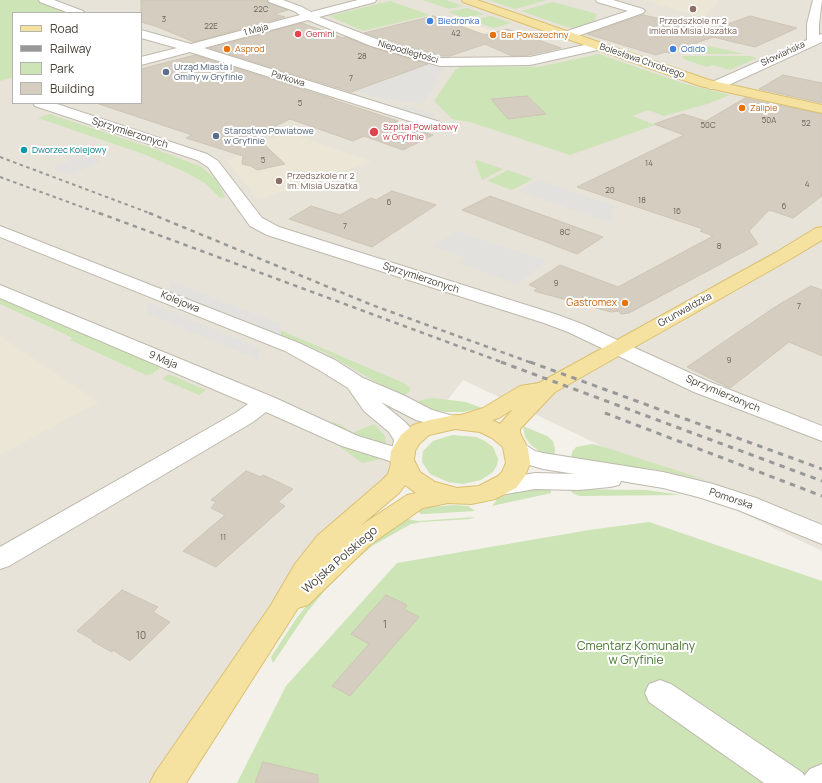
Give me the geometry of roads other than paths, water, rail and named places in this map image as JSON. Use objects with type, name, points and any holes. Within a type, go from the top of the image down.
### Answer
[{"type":"main road","name":"Bolesława Chrobrego","points":[[467,0],[715,86],[822,109]]},
{"type":"main road","name":"Grunwaldzka","points":[[513,446],[508,433],[509,427],[547,387],[742,279],[822,232]]},
{"type":"main road","name":"Grunwaldzka","points":[[456,422],[490,413],[528,391],[547,387]]},
{"type":"main road","points":[[456,422],[479,424],[494,429],[513,446],[518,463],[516,469],[507,482],[486,493],[471,496],[447,494],[426,488],[411,478],[404,455],[409,440],[422,430],[456,422]]},
{"type":"main road","name":"Wojska Polskiego","points":[[166,783],[281,613],[304,571],[326,543],[390,487],[399,476],[404,455]]},
{"type":"main road","name":"Wojska Polskiego","points":[[281,613],[362,538],[416,501],[447,494]]},
{"type":"street","points":[[44,0],[76,12]]},
{"type":"street","name":"Niepodległości","points":[[275,0],[317,21],[375,43],[429,60],[451,62],[530,61],[598,46]]},
{"type":"street","name":"1 Maja","points":[[142,61],[371,0]]},
{"type":"street","points":[[568,35],[639,11],[601,0]]},
{"type":"street","name":"Słowiańska","points":[[715,86],[819,40],[813,24],[818,0]]},
{"type":"street","name":"Parkowa","points":[[142,34],[191,48],[435,125]]},
{"type":"street","name":"Sprzymierzonych","points":[[43,104],[202,157],[213,164],[256,222],[273,231],[551,319],[617,347],[702,387],[822,434]]},
{"type":"street","name":"Kolejowa","points":[[0,231],[292,347],[323,363],[355,384],[395,400],[424,416],[456,422]]},
{"type":"street","name":"9 Maja","points":[[0,291],[264,402],[327,429],[350,441],[390,453],[404,455]]},
{"type":"street","name":"Kolejowa","points":[[355,384],[372,406],[398,427],[404,434],[406,440],[404,455]]},
{"type":"street","points":[[0,559],[245,417],[264,402]]},
{"type":"street","name":"Pomorska","points":[[513,446],[527,456],[543,461],[676,483],[723,495],[822,535]]},
{"type":"street","name":"Pomorska","points":[[500,487],[535,481],[579,482],[636,477]]},
{"type":"street","points":[[660,693],[791,783]]},
{"type":"street","points":[[818,783],[822,779]]},
{"type":"railway","points":[[0,157],[152,214]]},
{"type":"railway","points":[[0,177],[101,214]]},
{"type":"railway","points":[[99,213],[504,363]]},
{"type":"railway","points":[[149,213],[372,305],[532,363]]},
{"type":"railway","points":[[501,362],[822,481]]},
{"type":"railway","points":[[530,362],[822,469]]},
{"type":"railway","points":[[605,413],[822,496]]},
{"type":"place","name":"Przedszkole nr 2 imienia Misia Uszatka","points":[[693,9]]},
{"type":"place","name":"Biedronka","points":[[430,21]]},
{"type":"place","name":"Gemini","points":[[298,34]]},
{"type":"place","name":"Bar Powszechny","points":[[493,35]]},
{"type":"place","name":"Asprod","points":[[227,49]]},
{"type":"place","name":"Odido","points":[[673,49]]},
{"type":"place","name":"Urząd Miasta i Gminy w Gryfinie","points":[[166,72]]},
{"type":"place","name":"Zalipie","points":[[742,108]]},
{"type":"place","name":"Szpital Powiatowy w Gryfinie","points":[[374,132]]},
{"type":"place","name":"Starostwo Powiatowe w Gryfinie","points":[[216,136]]},
{"type":"place","name":"Dworzec Kolejowy","points":[[24,150]]},
{"type":"place","name":"Przedszkole nr 2 im. Misia Uszatka","points":[[279,181]]},
{"type":"place","name":"Gastromex","points":[[625,303]]},
{"type":"park label","name":"Cmentarz Komunalny w Gryfinie","points":[[636,654]]}]
